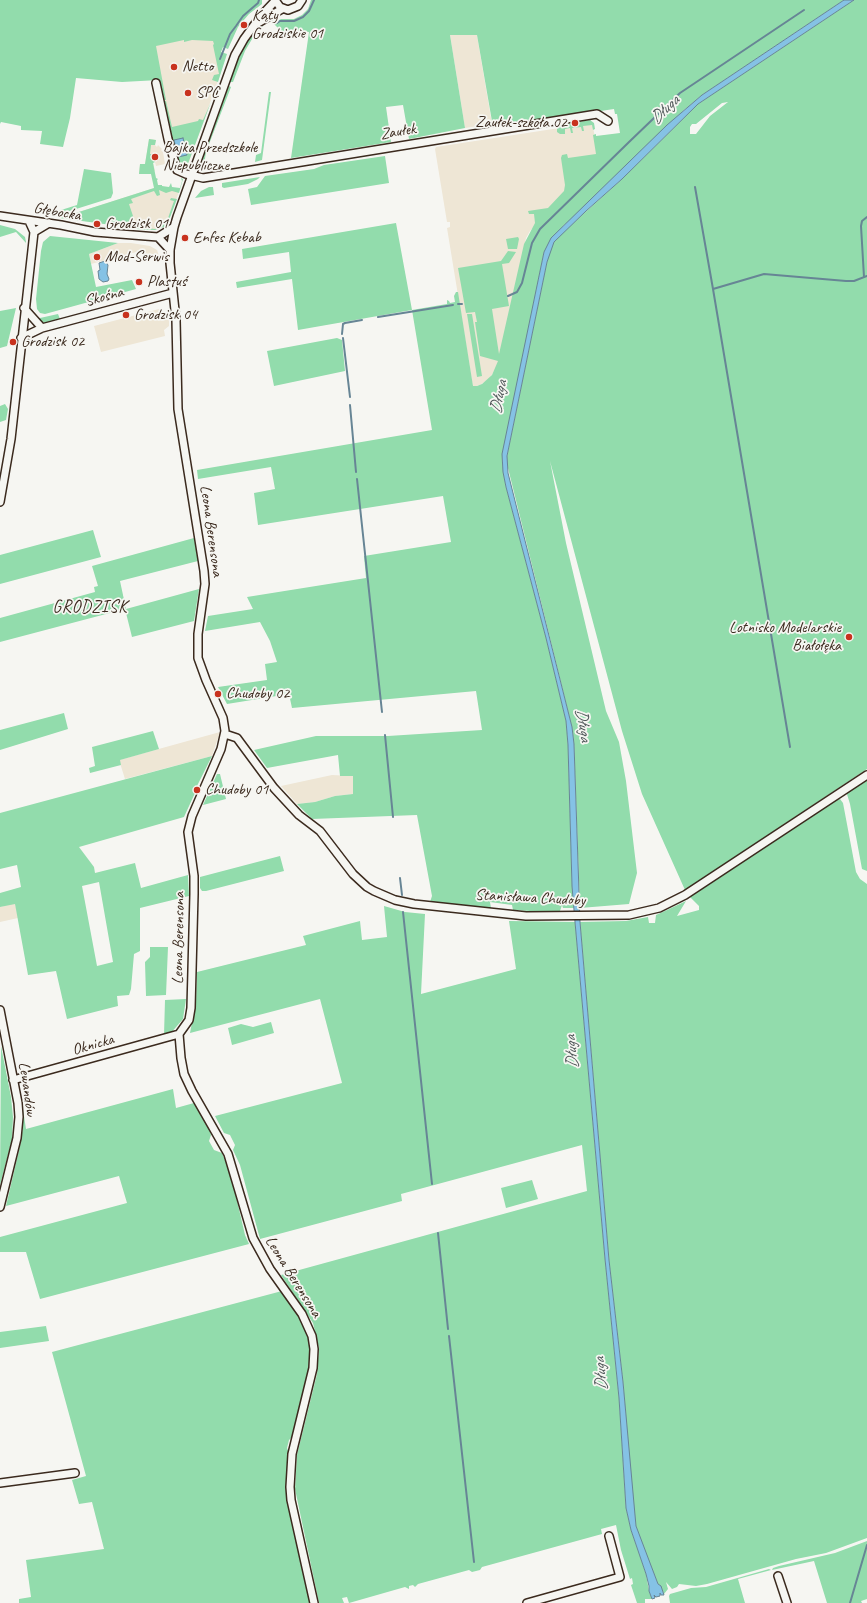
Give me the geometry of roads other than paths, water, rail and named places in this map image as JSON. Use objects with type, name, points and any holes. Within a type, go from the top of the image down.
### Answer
[{"type":"street","name":"Leona Berensona","points":[[275,0],[265,10],[235,55],[174,227],[170,250],[176,320],[178,409],[204,577],[203,602],[198,634],[198,658],[223,718],[225,734],[221,749],[192,816],[188,832],[194,882],[191,1008],[189,1020],[179,1034],[183,1070],[192,1091],[228,1154],[253,1238],[270,1269],[302,1314],[312,1336],[314,1349],[313,1364],[292,1454],[290,1487],[291,1500],[314,1603]]},
{"type":"street","points":[[275,0],[282,8]]},
{"type":"street","name":"Leona Berensona","points":[[255,25],[282,8],[288,10],[295,8],[302,0]]},
{"type":"street","points":[[156,83],[175,167],[179,172],[192,176]]},
{"type":"street","name":"Zaułek","points":[[192,176],[203,178],[212,177],[596,114],[608,121]]},
{"type":"street","name":"Głębocka","points":[[0,216],[50,223],[95,232],[158,237]]},
{"type":"street","points":[[0,502],[9,452],[24,308],[34,232],[29,220]]},
{"type":"street","points":[[34,232],[50,223]]},
{"type":"street","points":[[170,250],[158,237],[174,227]]},
{"type":"street","name":"Skośna","points":[[21,338],[42,328],[173,293]]},
{"type":"street","points":[[24,308],[42,328]]},
{"type":"street","name":"Stanisława Chudoby","points":[[225,734],[237,738],[274,788],[299,815],[320,831],[360,882],[381,895],[395,900],[423,905],[526,916],[637,914],[659,908],[681,897],[867,775]]},
{"type":"street","name":"Lewandów","points":[[0,1010],[18,1106],[18,1128],[1,1196],[0,1207]]},
{"type":"street","name":"Oknicka","points":[[13,1080],[179,1034]]},
{"type":"street","points":[[0,1483],[75,1473]]},
{"type":"street","points":[[527,1603],[620,1577],[609,1536]]},
{"type":"street","points":[[778,1576],[787,1603]]},
{"type":"water","points":[[844,0],[854,0],[698,104],[622,179],[554,242],[547,262],[507,456],[508,473],[572,727],[574,744],[580,922],[609,1260],[623,1382],[636,1526],[658,1584],[661,1586],[664,1595],[661,1595],[660,1593],[660,1596],[656,1597],[654,1595],[655,1598],[652,1599],[646,1574],[631,1530],[626,1508],[619,1398],[605,1259],[572,886],[566,721],[546,638],[506,487],[502,454],[544,252],[551,238],[667,125],[702,95]]},
{"type":"water","points":[[183,138],[187,155],[178,157],[174,140]]},
{"type":"water","points":[[105,261],[108,265],[107,274],[109,279],[108,281],[103,282],[99,279],[98,271],[100,270],[99,263]]},
{"type":"waterway","points":[[220,59],[230,34],[243,16],[258,3],[259,0]]},
{"type":"waterway","points":[[277,23],[280,21],[294,21],[303,17],[309,11],[314,0]]},
{"type":"waterway","name":"Długa","points":[[508,296],[517,292],[522,283],[532,243],[540,229],[628,143],[680,93],[804,10]]},
{"type":"waterway","points":[[695,187],[713,289],[764,274],[846,281],[854,281],[867,276]]},
{"type":"waterway","points":[[864,277],[861,226],[862,221],[867,217]]},
{"type":"waterway","points":[[713,289],[790,747]]},
{"type":"waterway","points":[[378,317],[453,305]]},
{"type":"waterway","points":[[342,334],[343,324],[362,320]]},
{"type":"waterway","points":[[343,338],[350,397]]},
{"type":"waterway","points":[[350,405],[356,472]]},
{"type":"waterway","points":[[357,479],[382,712]]},
{"type":"waterway","points":[[385,735],[393,817]]},
{"type":"waterway","points":[[400,878],[402,895]]},
{"type":"waterway","points":[[403,912],[432,1184]]},
{"type":"waterway","points":[[438,1233],[448,1329]]},
{"type":"waterway","points":[[449,1336],[474,1562]]},
{"type":"waterway","points":[[850,1603],[867,1545]]},
{"type":"place","name":"Kąty Grodziskie 01","points":[[244,25]]},
{"type":"place","name":"Netto","points":[[174,67]]},
{"type":"place","name":"SPC","points":[[188,93]]},
{"type":"place","name":"Zaułek-szkoła 02","points":[[575,123]]},
{"type":"place","name":"Bajka Przedszkole Niepubliczne","points":[[155,157]]},
{"type":"place","name":"Grodzisk 01","points":[[97,224]]},
{"type":"place","name":"Enfes Kebab","points":[[185,238]]},
{"type":"place","name":"Mod-Serwis","points":[[97,257]]},
{"type":"place","name":"Plastuś","points":[[139,282]]},
{"type":"place","name":"Grodzisk 04","points":[[126,315]]},
{"type":"place","name":"Grodzisk 02","points":[[13,342]]},
{"type":"place","name":"Lotnisko Modelarskie Białołęka","points":[[849,637]]},
{"type":"place","name":"Chudoby 02","points":[[218,694]]},
{"type":"place","name":"Chudoby 01","points":[[197,790]]},
{"type":"district","name":"GRODZISK","points":[[90,608]]}]
